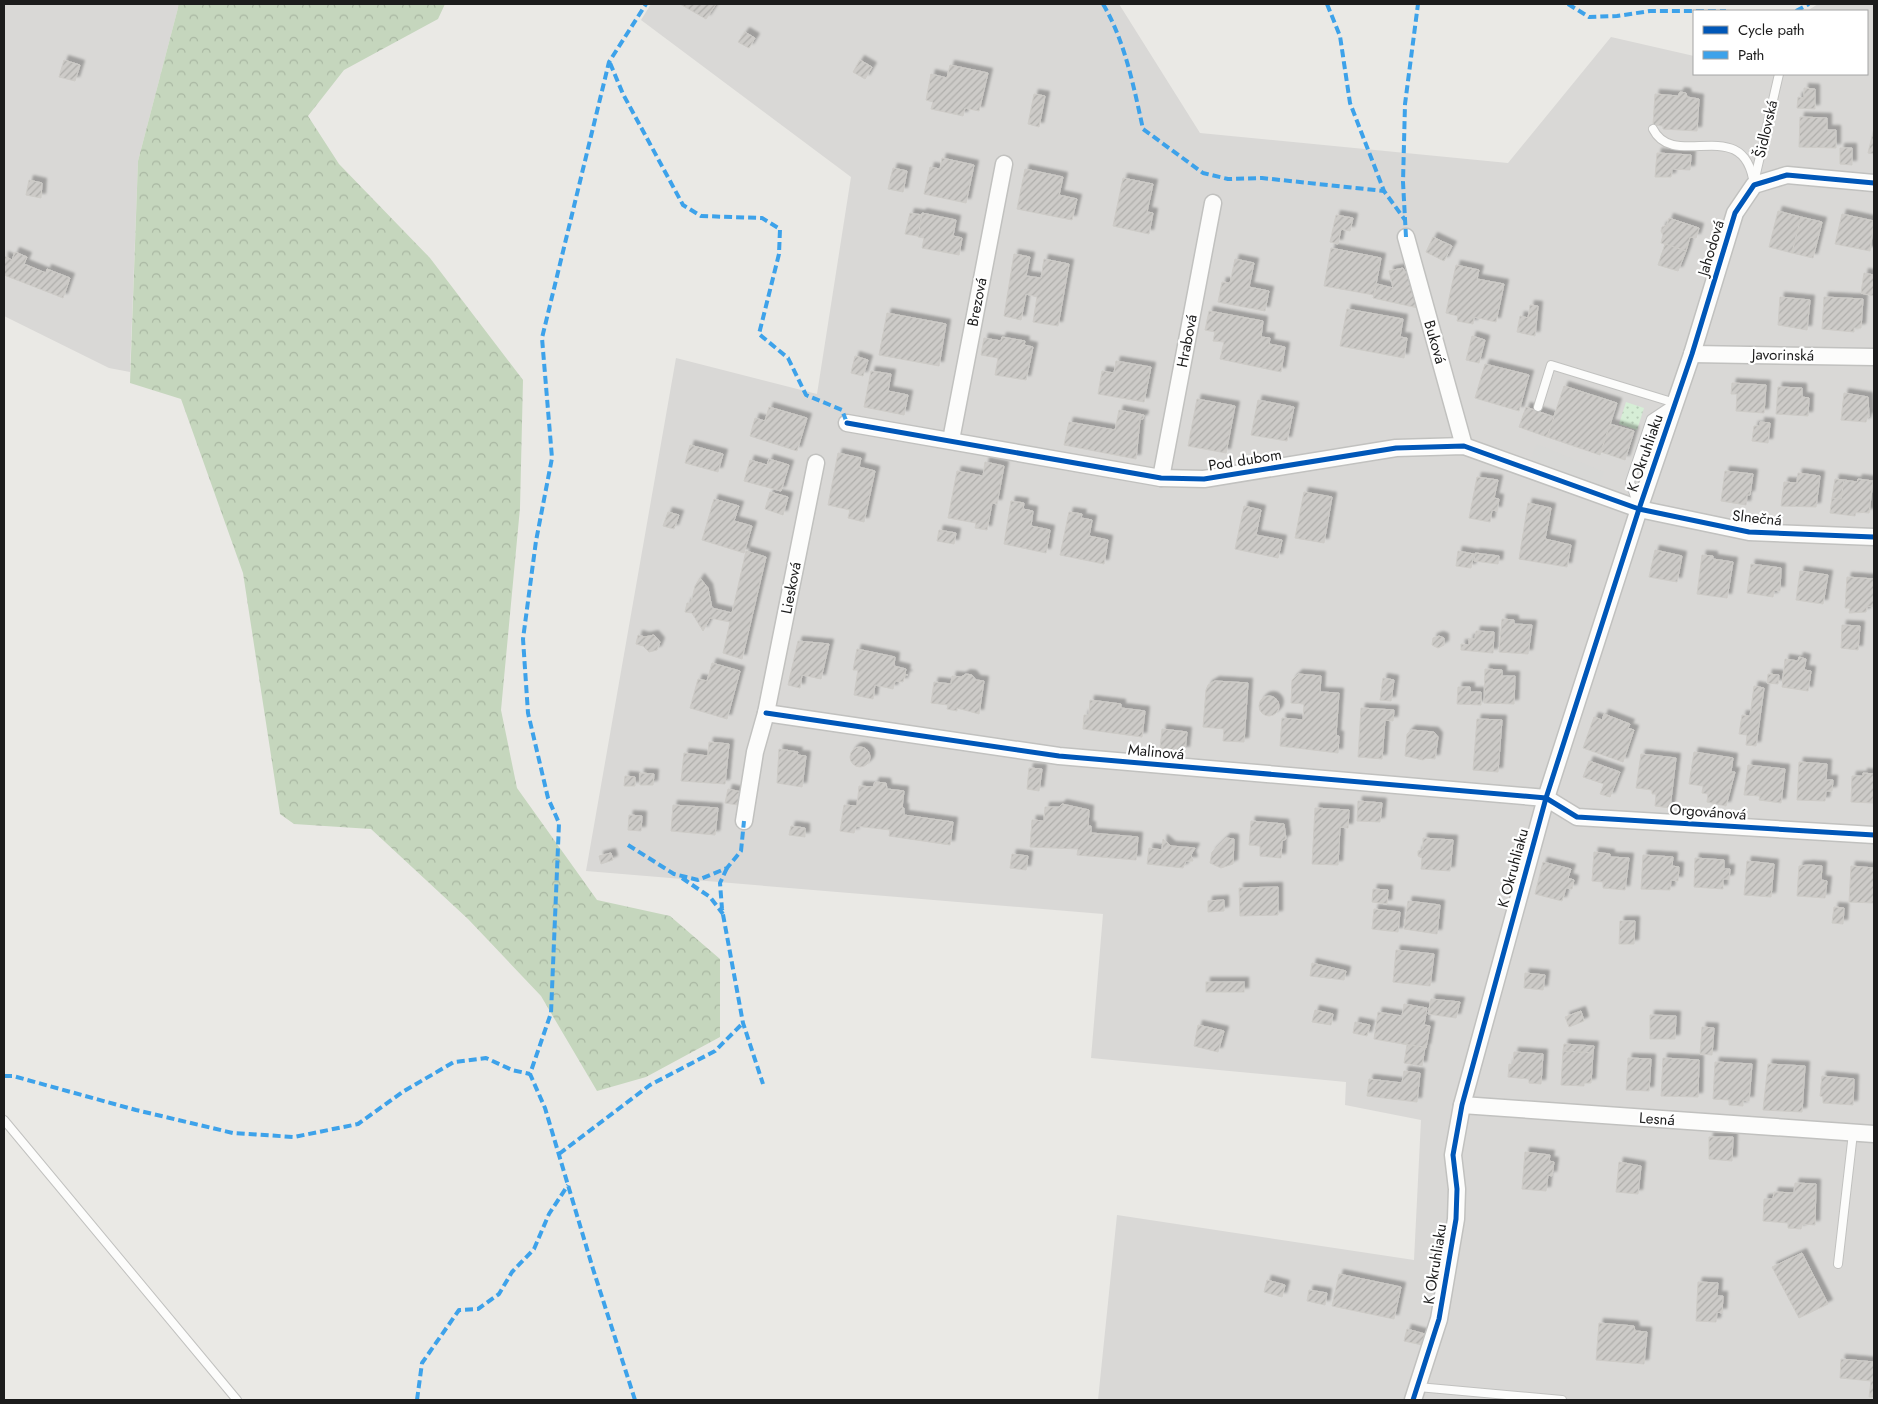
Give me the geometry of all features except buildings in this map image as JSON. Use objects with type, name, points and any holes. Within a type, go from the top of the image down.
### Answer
[{"type":"street","name":"Brezová","points":[[951,440],[1004,164]]},
{"type":"street","points":[[1754,185],[1787,175],[1874,183]]},
{"type":"street","name":"Jahodová","points":[[1692,354],[1735,213],[1754,185]]},
{"type":"street","name":"Hrabová","points":[[1161,478],[1213,203]]},
{"type":"street","name":"Buková","points":[[1406,237],[1464,446]]},
{"type":"street","name":"Javorinská","points":[[1692,354],[1874,357]]},
{"type":"street","name":"K Okruhliaku","points":[[1416,1393],[1439,1319],[1456,1219],[1457,1189],[1453,1155],[1462,1105],[1546,798],[1639,509],[1692,354]]},
{"type":"street","name":"Pod dubom","points":[[846,423],[1161,478],[1204,480],[1396,448],[1464,446],[1639,509]]},
{"type":"street","name":"Liesková","points":[[744,821],[755,752],[766,713],[816,463]]},
{"type":"street","name":"Slnečná","points":[[1639,509],[1750,532],[1874,537]]},
{"type":"street","name":"Malinová","points":[[766,713],[1059,756],[1546,798]]},
{"type":"street","name":"Orgovánová","points":[[1546,798],[1577,817],[1874,835]]},
{"type":"street","name":"Lesná","points":[[1462,1105],[1874,1134]]},
{"type":"lane","name":"Šidlovská","points":[[1754,185],[1779,75]]},
{"type":"lane","points":[[1652,128],[1663,142],[1672,145],[1725,147],[1743,154],[1752,167],[1754,185]]},
{"type":"lane","points":[[1538,408],[1551,365],[1675,403]]},
{"type":"lane","points":[[4,1120],[237,1400]]},
{"type":"lane","points":[[1838,1264],[1853,1133]]},
{"type":"lane","name":"K Okruhliaku","points":[[1416,1393],[1562,1400]]},
{"type":"shaded area","points":[[4,4],[179,4],[138,161],[130,372],[109,368],[4,316]]},
{"type":"shaded area","points":[[651,4],[1119,4],[1200,133],[1508,163],[1611,37],[1693,56],[1693,75],[1868,75],[1868,10],[1809,10],[1818,4],[1874,4],[1874,1400],[1098,1400],[1117,1215],[1414,1260],[1421,1120],[1345,1105],[1346,1082],[1091,1058],[1103,914],[586,871],[676,358],[817,394],[851,177],[641,20]]},
{"type":"shaded area","points":[[1537,444],[1604,472],[1597,487],[1530,461]]},
{"type":"green space","points":[[179,4],[445,4],[438,19],[344,70],[308,116],[339,164],[430,258],[523,380],[520,508],[501,710],[517,788],[597,900],[670,916],[720,959],[720,1037],[646,1077],[597,1091],[541,996],[468,919],[371,829],[294,824],[280,814],[243,573],[181,399],[130,383],[138,161]]},
{"type":"green space","points":[[1626,402],[1644,408],[1637,430],[1619,424]]},
{"type":"marked path","points":[[635,1400],[593,1269],[545,1108],[530,1074],[551,1013],[559,823],[548,798],[528,713],[523,639],[536,541],[552,458],[542,338],[609,62],[646,4]]},
{"type":"marked path","points":[[1103,4],[1111,18],[1123,49],[1143,129],[1203,173],[1228,179],[1262,178],[1384,191]]},
{"type":"marked path","points":[[1327,4],[1340,36],[1350,103],[1384,191],[1405,220]]},
{"type":"marked path","points":[[1406,237],[1403,182],[1405,104],[1418,4]]},
{"type":"marked path","points":[[1568,4],[1589,17],[1617,16],[1650,11],[1693,11]]},
{"type":"marked path","points":[[1798,10],[1809,4]]},
{"type":"marked path","points":[[610,63],[623,94],[683,205],[701,216],[762,218],[780,229],[779,254],[759,334],[788,358],[806,395],[842,410],[847,423]]},
{"type":"marked path","points":[[628,845],[674,874],[698,880],[727,868],[741,851],[744,821]]},
{"type":"marked path","points":[[727,868],[720,883],[722,909],[743,1023],[763,1084]]},
{"type":"marked path","points":[[682,878],[710,897],[723,914]]},
{"type":"marked path","points":[[559,1154],[650,1085],[715,1051],[743,1023]]},
{"type":"marked path","points":[[4,1076],[13,1076],[136,1110],[233,1133],[294,1137],[358,1124],[404,1091],[454,1062],[486,1058],[512,1070],[530,1074]]},
{"type":"marked path","points":[[417,1400],[422,1363],[459,1310],[478,1309],[499,1294],[512,1272],[534,1249],[549,1214],[568,1185]]},
{"type":"cycle path","points":[[1413,1400],[1439,1319],[1456,1219],[1457,1189],[1453,1155],[1462,1105],[1546,798],[1639,509],[1692,354],[1735,213],[1754,185],[1787,175],[1874,183]]},
{"type":"cycle path","points":[[847,423],[1161,478],[1204,479],[1396,448],[1464,446],[1639,509],[1749,532],[1874,537]]},
{"type":"cycle path","points":[[766,713],[1059,756],[1546,798],[1577,817],[1874,835]]}]
